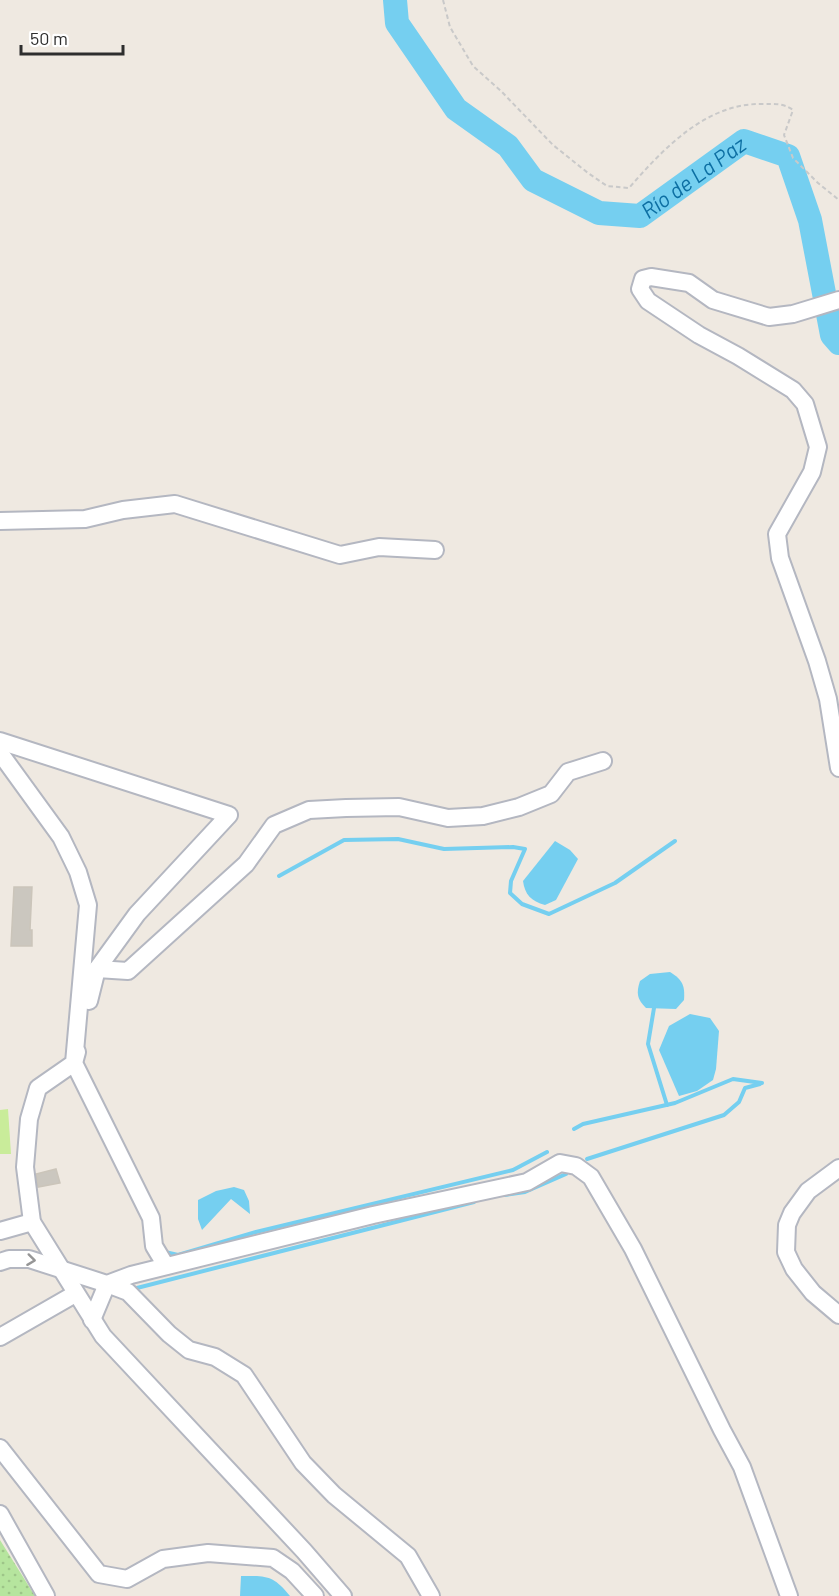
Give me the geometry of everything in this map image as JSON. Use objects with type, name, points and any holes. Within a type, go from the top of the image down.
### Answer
[{"type":"street","points":[[839,300],[793,314],[769,317],[713,300],[689,283],[651,277],[643,279],[640,289],[648,301],[699,335],[793,390],[805,404],[818,447],[812,472],[777,534],[780,558],[817,661],[828,699],[839,768]]},
{"type":"street","points":[[0,521],[86,519],[123,510],[175,504],[340,555],[379,547],[435,550]]},
{"type":"street","points":[[0,741],[229,815],[137,914],[97,969],[74,1063],[38,1088],[29,1119],[25,1167],[32,1222],[103,1336],[304,1551],[343,1596]]},
{"type":"street","points":[[0,753],[61,837],[78,872],[88,905],[88,921],[74,1063],[151,1218],[154,1246],[166,1266]]},
{"type":"street","points":[[97,969],[128,971],[246,864],[274,825],[309,810],[399,807],[448,818],[483,816],[519,807],[551,794],[568,772],[603,761]]},
{"type":"street","points":[[0,1262],[29,1258],[107,1284],[129,1284],[166,1266],[373,1215],[527,1182],[560,1163],[576,1166],[591,1176],[633,1249],[742,1467],[789,1596]]},
{"type":"street","points":[[839,1167],[808,1191],[792,1213],[787,1225],[786,1252],[794,1269],[813,1293],[839,1315]]},
{"type":"street","points":[[0,1231],[32,1222]]},
{"type":"street","points":[[129,1284],[154,1246]]},
{"type":"street","points":[[92,1320],[107,1284]]},
{"type":"street","points":[[129,1284],[169,1334],[189,1350],[215,1357],[244,1375],[303,1463],[334,1495],[408,1556],[431,1596]]},
{"type":"street","points":[[0,1338],[75,1294]]},
{"type":"street","points":[[0,1448],[99,1574],[127,1579],[163,1559],[208,1553],[273,1558],[292,1571],[315,1596]]},
{"type":"street","points":[[0,1514],[46,1596]]},
{"type":"path","points":[[443,0],[450,27],[473,66],[501,91],[553,145],[607,186],[629,188],[673,141],[717,113],[753,104],[785,104],[793,110],[784,135],[793,158],[839,200]]},
{"type":"green space","points":[[8,1109],[11,1154],[0,1154],[0,1110]]},
{"type":"green space","points":[[0,1540],[35,1596],[0,1596]]},
{"type":"water","points":[[555,841],[570,850],[578,859],[556,900],[545,905],[529,897],[523,881]]},
{"type":"water","points":[[670,972],[682,984],[684,1000],[676,1009],[646,1008],[638,996],[640,981],[650,974]]},
{"type":"water","points":[[690,1014],[710,1018],[719,1031],[716,1069],[713,1080],[697,1091],[679,1096],[659,1050],[669,1026]]},
{"type":"water","points":[[234,1187],[244,1190],[249,1201],[250,1214],[231,1199],[202,1230],[198,1219],[198,1200],[216,1191]]},
{"type":"water","points":[[241,1576],[257,1576],[274,1580],[290,1596],[240,1596]]},
{"type":"building","points":[[14,887],[32,887],[30,930],[32,930],[32,946],[11,946]]},
{"type":"building","points":[[56,1169],[60,1183],[38,1187],[36,1174]]},
{"type":"waterway","name":"Río de La Paz","points":[[395,0],[397,23],[456,109],[508,146],[533,180],[599,213],[640,216],[744,141],[788,156],[810,220],[832,335],[839,343]]},
{"type":"waterway","points":[[279,876],[344,840],[398,839],[444,849],[513,847],[525,849],[511,881],[510,893],[522,904],[549,914],[615,883],[675,841]]},
{"type":"waterway","points":[[654,1008],[648,1044],[667,1105]]},
{"type":"waterway","points":[[574,1129],[583,1124],[675,1103],[733,1079],[762,1083]]},
{"type":"waterway","points":[[587,1159],[724,1115],[739,1102],[745,1088],[760,1084]]},
{"type":"waterway","points":[[165,1252],[178,1255],[256,1232],[513,1170],[547,1152]]},
{"type":"waterway","points":[[505,1195],[525,1192],[566,1174]]},
{"type":"waterway","points":[[133,1289],[474,1202]]}]
